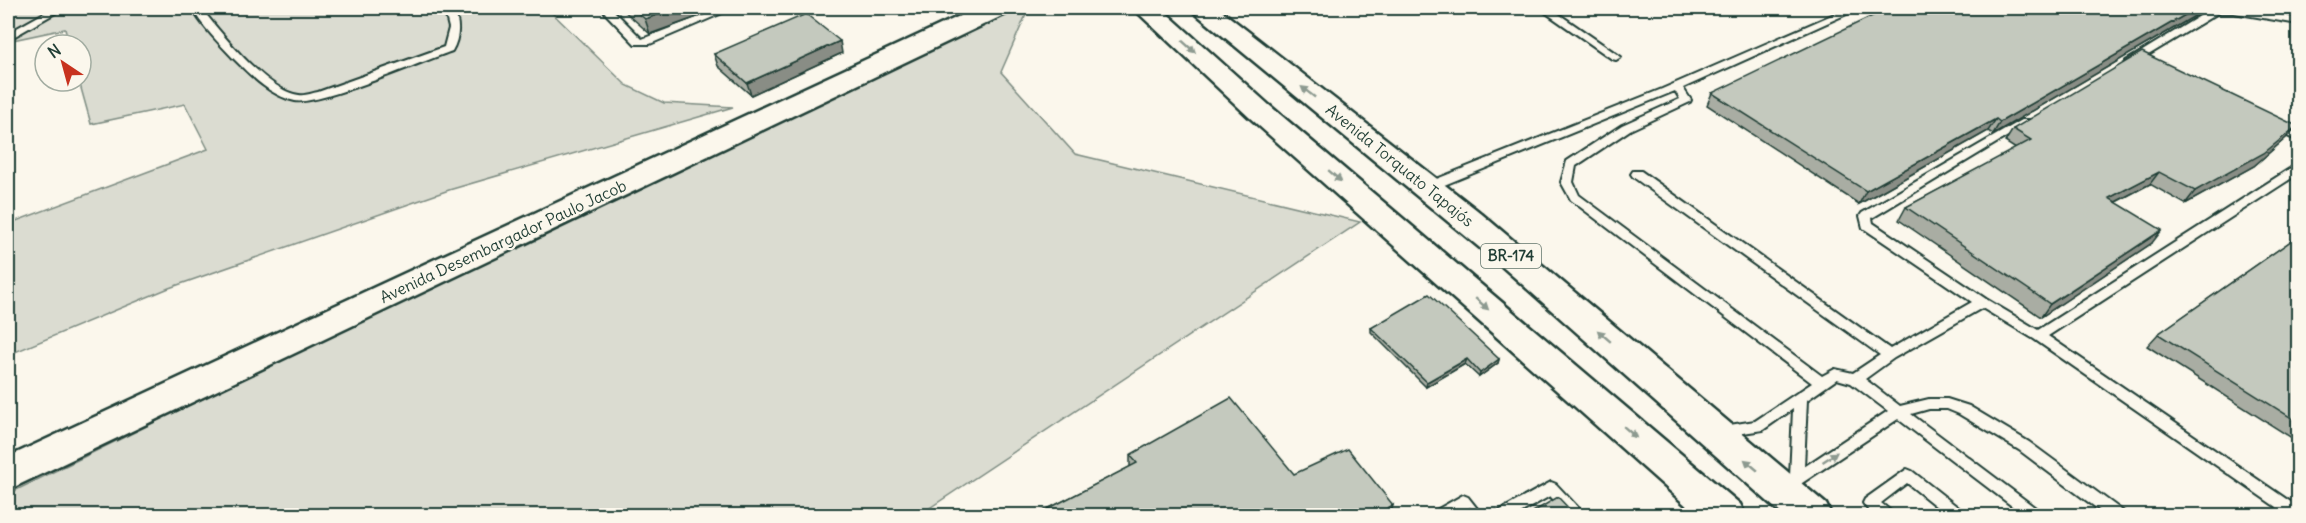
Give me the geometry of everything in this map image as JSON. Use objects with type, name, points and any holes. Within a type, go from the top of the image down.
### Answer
[{"type":"main road","name":"Avenida Desembargador Paulo Jacob","points":[[8,474],[405,276],[976,8]]},
{"type":"main road","name":"Avenida Desembargador Paulo Jacob","points":[[8,451],[405,276],[997,8]]},
{"type":"main road","points":[[1146,8],[1259,111],[1705,504]]},
{"type":"main road","name":"Avenida Torquato Tapajós","points":[[1202,8],[1428,187],[1550,289],[1713,433],[1791,486],[1812,516]]},
{"type":"lane","points":[[8,37],[59,8]]},
{"type":"lane","points":[[196,8],[220,40],[273,87],[297,98],[320,95],[448,49],[455,36],[453,16],[448,8]]},
{"type":"lane","points":[[607,8],[639,42],[646,42],[729,8]]},
{"type":"lane","points":[[1544,8],[1616,57]]},
{"type":"lane","points":[[1428,187],[1677,87],[1855,8]]},
{"type":"lane","points":[[2124,65],[2140,61],[2216,10],[2231,9],[2298,21]]},
{"type":"lane","points":[[1677,87],[1686,100],[1624,126],[1604,138],[1571,165],[1567,182],[1575,197],[1821,383]]},
{"type":"lane","points":[[2042,113],[1866,216],[1867,225],[1982,302],[2038,336],[2298,514]]},
{"type":"lane","points":[[2268,123],[2298,138]]},
{"type":"lane","points":[[2038,336],[2298,169]]},
{"type":"lane","points":[[1636,174],[1889,356]]},
{"type":"lane","points":[[1855,379],[1889,356],[1982,302]]},
{"type":"lane","points":[[1713,433],[1758,426],[1835,374],[1855,379],[2036,516]]},
{"type":"lane","points":[[1791,486],[1800,399]]},
{"type":"lane","points":[[1791,486],[1897,411],[1929,404],[1947,404],[1964,410],[2024,446],[2119,516]]},
{"type":"lane","points":[[1887,516],[1870,502],[1907,475],[1959,516]]},
{"type":"lane","points":[[1502,516],[1551,488],[1579,516]]},
{"type":"lane","points":[[1438,516],[1463,501],[1476,516]]},
{"type":"shaded area","points":[[8,8],[547,8],[626,85],[664,103],[733,107],[449,190],[169,288],[8,355],[8,224],[208,149],[185,104],[91,124],[82,93],[93,93],[93,33],[66,33],[65,29],[33,33],[33,36],[8,41]]},
{"type":"shaded area","points":[[1000,8],[1029,8],[1001,72],[1075,154],[1360,222],[919,515],[8,516],[8,494]]},
{"type":"building","points":[[632,8],[678,8],[645,19]]},
{"type":"building","points":[[1889,8],[2197,8],[2000,122],[1996,119],[1866,191],[1712,93]]},
{"type":"building","points":[[806,14],[840,41],[747,83],[714,54]]},
{"type":"building","points":[[2142,52],[2297,126],[2264,153],[2195,191],[2159,172],[2109,198],[2162,230],[2050,304],[1906,207],[2031,140],[2013,129]]},
{"type":"building","points":[[2298,236],[2298,422],[2158,334]]},
{"type":"building","points":[[1429,294],[1499,359],[1480,373],[1467,359],[1427,382],[1371,328]]},
{"type":"building","points":[[1231,398],[1294,474],[1348,449],[1393,505],[1374,516],[1034,516],[1137,463],[1130,455]]},
{"type":"building","points":[[1558,497],[1576,516],[1526,516]]},
{"type":"building","points":[[1470,508],[1477,516],[1456,516]]}]
